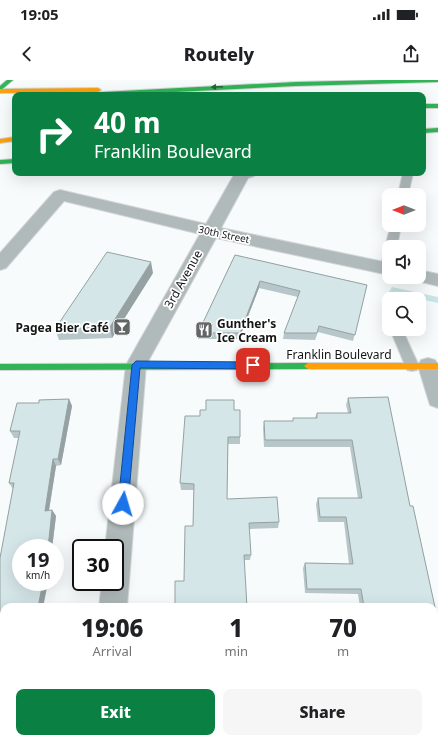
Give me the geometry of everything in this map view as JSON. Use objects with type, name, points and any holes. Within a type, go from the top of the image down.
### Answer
[{"type":"main road","points":[[0,90],[10,80]]},
{"type":"main road","points":[[131,92],[296,84],[438,80]]},
{"type":"main road","points":[[0,90],[179,89]]},
{"type":"main road","points":[[0,100],[12,99]]},
{"type":"main road","points":[[426,106],[438,106]]},
{"type":"main road","points":[[426,131],[438,130]]},
{"type":"main road","points":[[0,141],[12,139]]},
{"type":"main road","points":[[0,162],[12,161]]},
{"type":"main road","name":"Franklin Boulevard","points":[[0,367],[136,365],[426,366]]},
{"type":"street","name":"3rd Avenue","points":[[136,365],[241,176]]},
{"type":"street","name":"30th Street","points":[[0,264],[60,195],[210,231],[382,264]]},
{"type":"street","points":[[426,277],[438,280]]},
{"type":"street","points":[[119,539],[136,365]]},
{"type":"street","points":[[426,366],[438,399]]},
{"type":"street","points":[[112,603],[114,591]]},
{"type":"lane","points":[[405,188],[407,176]]},
{"type":"lane","points":[[402,336],[426,366]]},
{"type":"shaded area","points":[[392,287],[415,292],[389,292]]},
{"type":"shaded area","points":[[426,294],[438,297],[438,303],[426,300]]},
{"type":"building","points":[[107,252],[151,262],[110,327],[55,329]]},
{"type":"building","points":[[235,255],[367,285],[355,335],[319,326],[317,333],[284,333],[300,291],[260,281],[240,333],[198,333]]},
{"type":"building","points":[[388,397],[410,506],[413,506],[434,603],[363,603],[361,589],[307,589],[305,563],[353,564],[346,517],[320,517],[318,498],[362,498],[352,440],[265,440],[264,421],[293,421],[293,418],[317,418],[317,413],[351,413],[348,398]]},
{"type":"building","points":[[69,399],[58,459],[53,459],[45,511],[52,510],[49,539],[12,539],[12,591],[41,591],[39,603],[0,603],[0,558],[14,483],[9,483],[20,431],[10,431],[17,403],[39,403],[39,400]]},
{"type":"building","points":[[206,400],[234,400],[234,410],[240,410],[240,437],[228,437],[227,499],[277,497],[279,522],[249,523],[251,555],[244,555],[247,603],[175,603],[175,581],[184,581],[185,526],[193,526],[194,484],[180,483],[185,416],[200,416],[200,410],[206,410]]},
{"type":"traffic: fast","points":[[0,89],[10,80]]},
{"type":"traffic: fast","points":[[141,92],[296,84],[438,80]]},
{"type":"traffic: fast","points":[[426,106],[438,106]]},
{"type":"traffic: fast","points":[[426,131],[438,130]]},
{"type":"traffic: fast","points":[[0,162],[12,161]]},
{"type":"traffic: fast","points":[[0,367],[308,366]]},
{"type":"traffic: slow","points":[[0,91],[98,90]]},
{"type":"traffic: slow","points":[[0,141],[12,139]]},
{"type":"traffic: slow","points":[[308,366],[438,366]]},
{"type":"place","name":"Pagea Bier Café","points":[[122,327]]},
{"type":"place","name":"Gunther's Ice Cream","points":[[204,330]]},
{"type":"route","points":[[123,504],[136,365],[253,365]]}]
